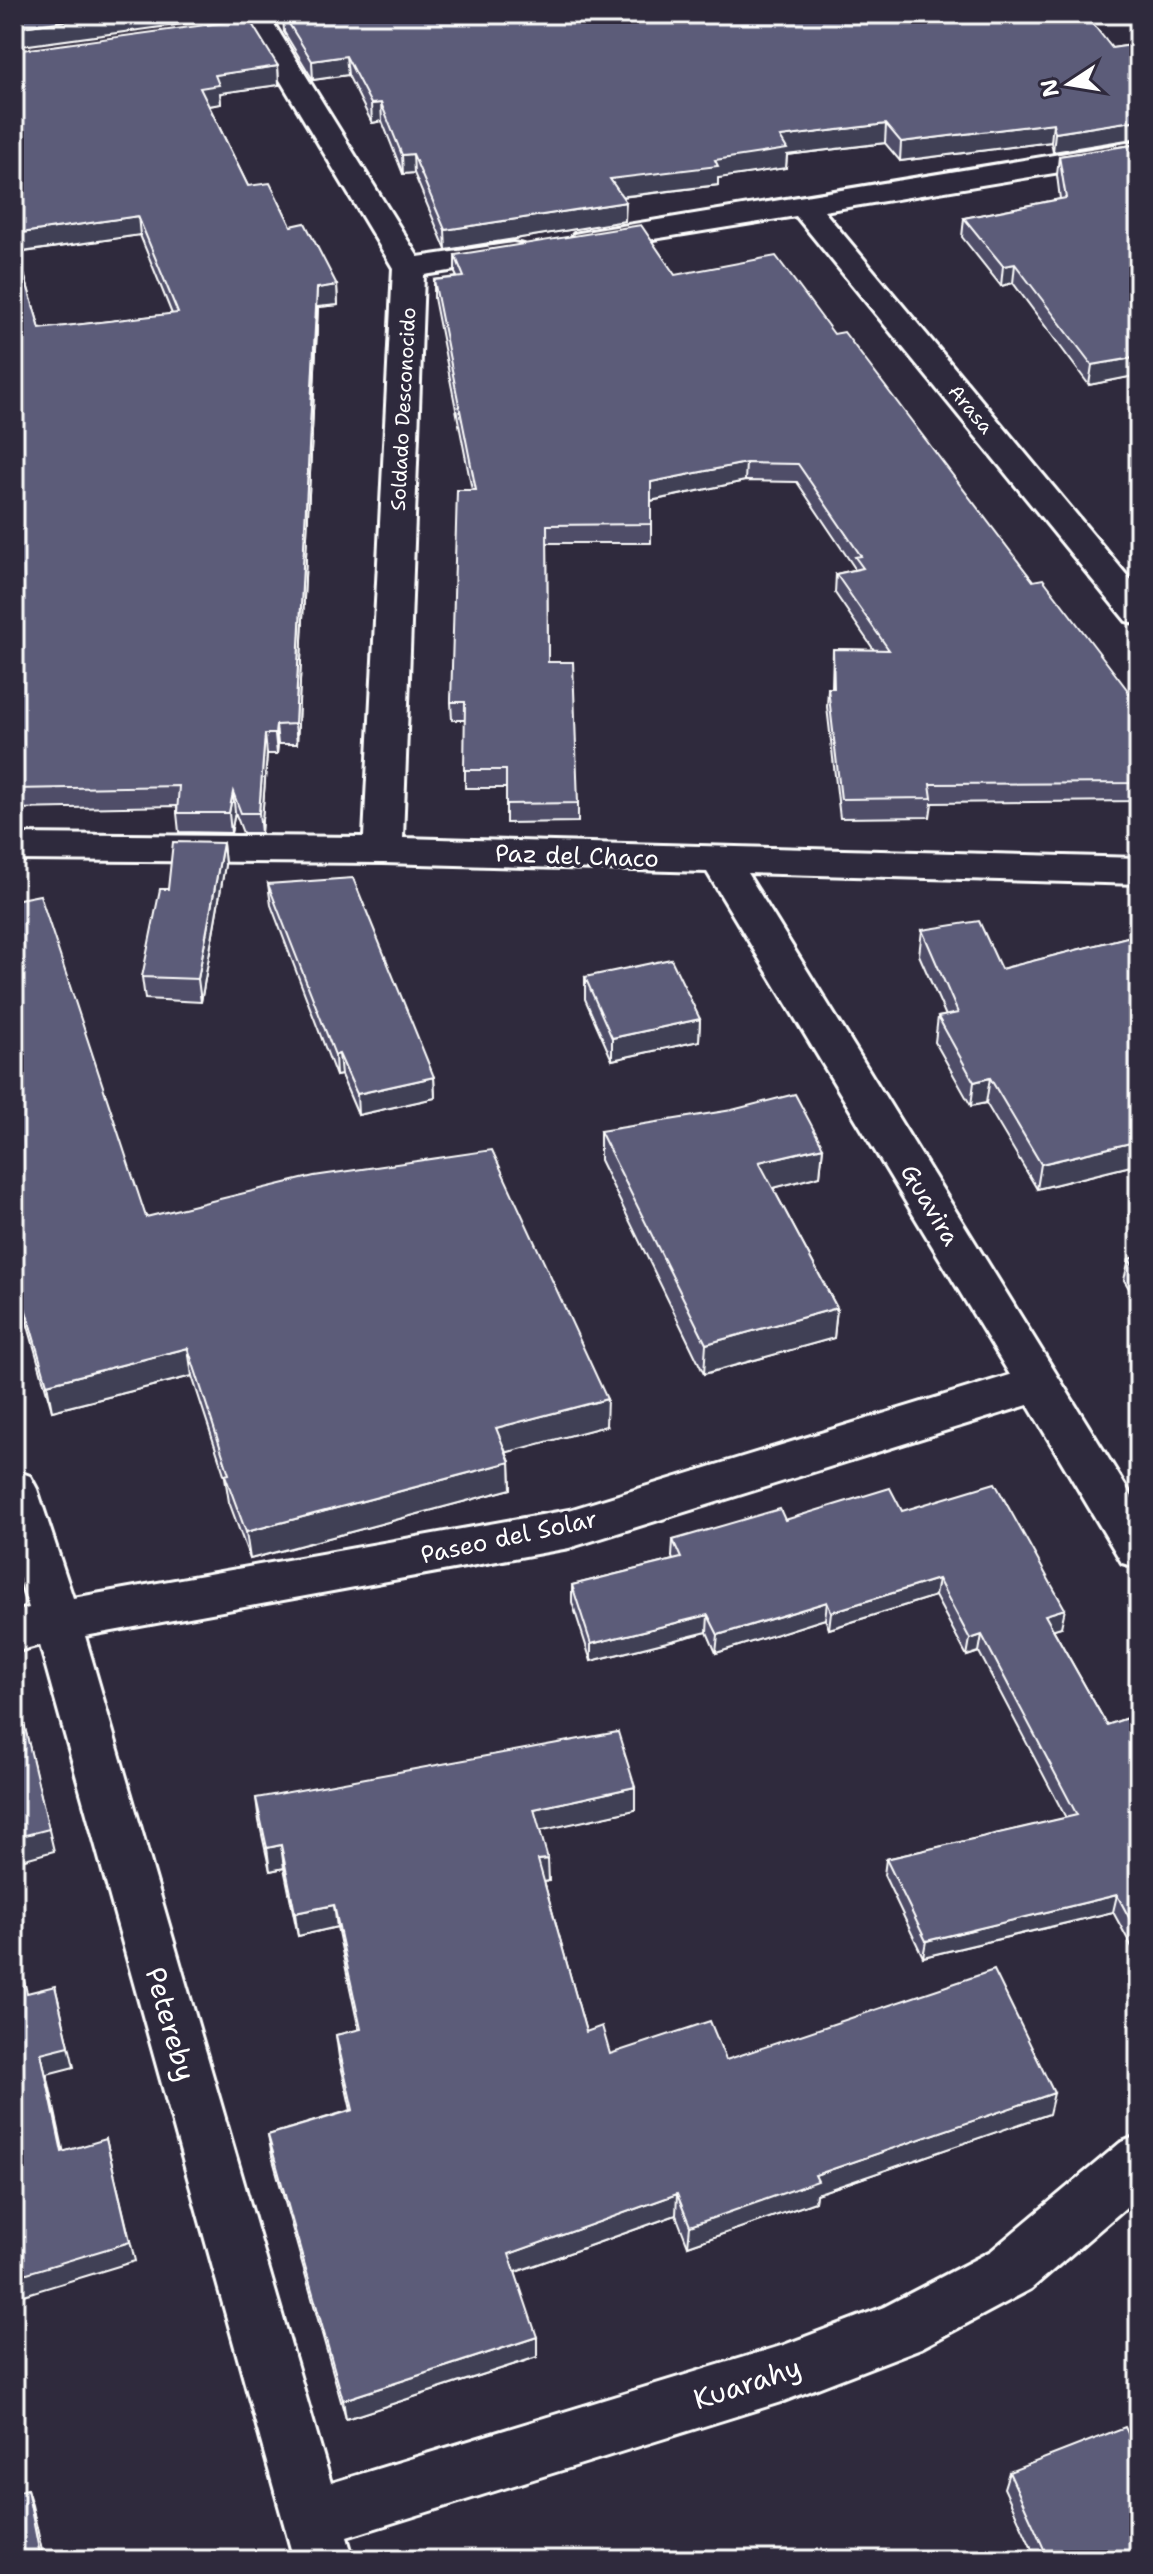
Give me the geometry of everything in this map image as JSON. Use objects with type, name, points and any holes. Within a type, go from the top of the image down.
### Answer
[{"type":"street","points":[[258,22],[409,268],[1139,150]]},
{"type":"street","name":"Arasa","points":[[804,206],[1139,613]]},
{"type":"street","name":"Soldado Desconocido","points":[[383,850],[409,268]]},
{"type":"street","name":"Paz del Chaco","points":[[14,847],[383,850],[1139,871]]},
{"type":"street","name":"Guavira","points":[[720,861],[1139,1549]]},
{"type":"street","name":"Paseo del Solar","points":[[35,1627],[569,1529],[1039,1384]]},
{"type":"street","name":"Petereby","points":[[14,1489],[35,1627],[318,2539]]},
{"type":"street","name":"Kuarahy","points":[[318,2539],[784,2373],[901,2328],[1011,2270],[1139,2161]]},
{"type":"building","points":[[14,14],[116,14],[14,28]]},
{"type":"building","points":[[283,14],[1085,14],[1112,48],[1139,44],[1139,120],[1055,133],[1053,123],[901,142],[886,124],[780,137],[787,149],[715,160],[718,166],[610,179],[626,202],[445,230],[413,154],[402,155],[381,103],[371,104],[346,56],[312,61]]},
{"type":"building","points":[[249,19],[278,66],[215,75],[219,85],[200,88],[248,186],[270,183],[291,226],[305,223],[337,285],[317,288],[295,724],[276,725],[275,734],[265,734],[259,813],[241,813],[233,792],[229,813],[177,813],[179,786],[14,789],[14,240],[40,329],[178,313],[138,216],[14,234],[14,51]]},
{"type":"building","points":[[1139,144],[1139,357],[1092,365],[1015,264],[1003,266],[964,218],[1066,198],[1059,156]]},
{"type":"building","points":[[641,225],[675,275],[776,256],[834,334],[844,332],[1033,581],[1043,579],[1139,705],[1139,783],[930,784],[932,798],[841,799],[828,688],[834,688],[833,649],[889,650],[836,574],[863,568],[855,557],[861,556],[798,464],[746,463],[651,482],[651,524],[547,525],[548,662],[573,662],[578,803],[506,804],[506,770],[464,770],[465,702],[451,702],[457,490],[476,490],[434,280],[464,277],[455,255]]},
{"type":"building","points":[[173,842],[223,843],[198,979],[142,977],[160,889],[168,889]]},
{"type":"building","points":[[353,878],[434,1077],[357,1094],[339,1054],[335,1055],[268,884]]},
{"type":"building","points":[[40,895],[146,1217],[314,1176],[492,1150],[607,1399],[496,1428],[510,1462],[246,1532],[225,1475],[229,1474],[188,1348],[47,1384],[14,1269],[14,900]]},
{"type":"building","points":[[979,921],[1001,969],[1139,934],[1139,1141],[1041,1164],[990,1078],[974,1082],[938,1017],[958,1013],[922,930]]},
{"type":"building","points":[[671,959],[700,1019],[612,1038],[585,977]]},
{"type":"building","points":[[795,1094],[823,1147],[759,1162],[837,1308],[706,1344],[600,1131],[732,1110]]},
{"type":"building","points":[[1139,1256],[1139,1276],[1129,1259]]},
{"type":"building","points":[[995,1483],[1065,1609],[1045,1615],[1107,1725],[1139,1714],[1139,1936],[1117,1895],[926,1941],[886,1859],[1077,1815],[982,1635],[970,1639],[938,1579],[831,1612],[827,1602],[718,1635],[708,1615],[591,1644],[572,1585],[681,1558],[673,1540],[780,1509],[785,1520],[890,1488],[902,1511]]},
{"type":"building","points":[[14,1681],[49,1829],[14,1838]]},
{"type":"building","points":[[618,1732],[635,1787],[534,1809],[548,1859],[538,1860],[586,2032],[602,2026],[610,2054],[710,2021],[726,2060],[994,1970],[1054,2093],[815,2175],[818,2181],[690,2226],[677,2194],[509,2254],[537,2337],[343,2400],[268,2135],[353,2110],[336,2035],[361,2029],[334,1905],[295,1913],[281,1845],[267,1848],[256,1798]]},
{"type":"building","points":[[23,1976],[27,1993],[55,1986],[69,2046],[41,2053],[62,2152],[106,2139],[130,2242],[14,2277],[14,1979]]},
{"type":"building","points":[[1125,2427],[1139,2456],[1139,2560],[1049,2560],[1009,2472]]},
{"type":"building","points":[[27,2489],[41,2560],[14,2560],[14,2493]]}]
